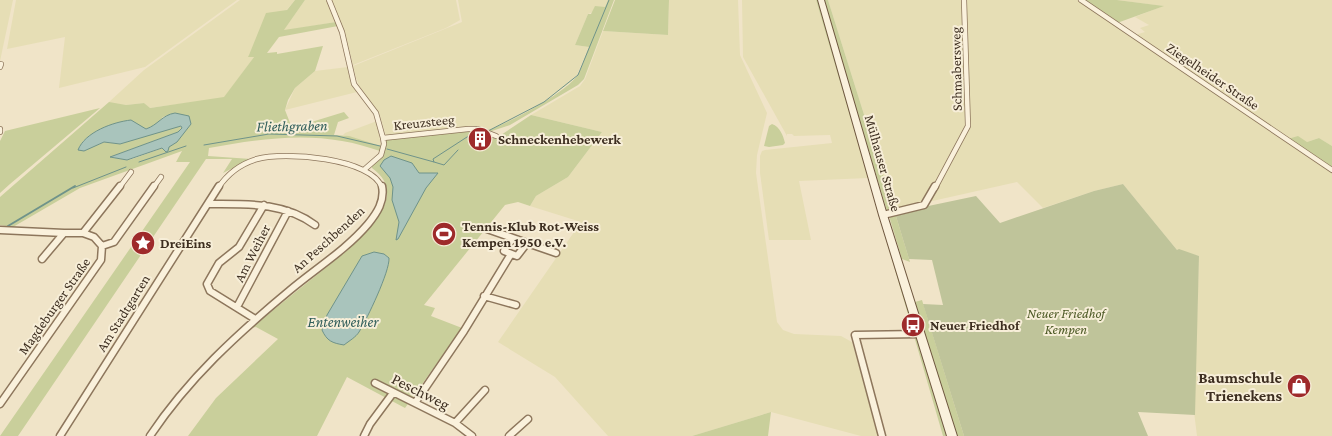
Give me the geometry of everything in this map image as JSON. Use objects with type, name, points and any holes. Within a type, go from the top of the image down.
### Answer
[{"type":"street","name":"Kreuzsteeg","points":[[329,0],[342,32],[354,84],[376,114],[384,138],[381,155],[365,169]]},
{"type":"street","name":"Mülhauser Straße","points":[[821,0],[884,215],[952,436]]},
{"type":"street","name":"Schmabersweg","points":[[884,215],[924,205],[968,126],[964,0]]},
{"type":"street","name":"Ziegelheider Straße","points":[[1081,0],[1332,170]]},
{"type":"street","name":"Kreuzsteeg","points":[[384,138],[473,129],[496,136]]},
{"type":"street","name":"Am Stadtgarten","points":[[60,436],[226,175],[239,165],[262,157],[302,157],[347,163],[365,169]]},
{"type":"street","name":"An Peschbenden","points":[[150,436],[204,367],[255,318],[357,235],[375,215],[382,202],[383,188],[375,176],[365,169]]},
{"type":"street","points":[[0,230],[83,233],[131,172]]},
{"type":"street","name":"Magdeburger Straße","points":[[102,246],[114,242],[161,177]]},
{"type":"street","name":"Am Weiher","points":[[208,204],[264,205],[307,218],[315,225]]},
{"type":"street","name":"Am Weiher","points":[[264,205],[239,247],[219,263],[207,284],[210,291],[238,307],[288,211]]},
{"type":"street","points":[[487,229],[556,253]]},
{"type":"street","points":[[42,259],[64,233]]},
{"type":"street","name":"Magdeburger Straße","points":[[0,404],[101,260],[102,246],[94,237],[83,233]]},
{"type":"street","points":[[514,238],[504,251],[517,256],[527,243]]},
{"type":"street","points":[[414,403],[464,331],[511,254]]},
{"type":"street","points":[[484,296],[516,305]]},
{"type":"street","points":[[238,307],[255,318]]},
{"type":"street","points":[[882,436],[855,335],[920,334]]},
{"type":"street","name":"Peschweg","points":[[375,383],[455,423],[472,436]]},
{"type":"street","name":"Peschweg","points":[[455,423],[485,390]]},
{"type":"street","points":[[364,436],[370,424],[393,393]]},
{"type":"street","points":[[509,436],[528,418]]},
{"type":"shaded area","points":[[0,0],[13,0],[0,61]]},
{"type":"shaded area","points":[[16,0],[237,0],[145,67],[59,88],[65,37],[7,49]]},
{"type":"shaded area","points":[[240,0],[295,0],[250,53],[249,57],[254,57],[224,98],[149,108],[144,103],[110,104],[109,102],[144,70]]},
{"type":"shaded area","points":[[305,0],[328,0],[336,22],[283,31]]},
{"type":"shaded area","points":[[331,0],[456,0],[460,20],[446,28],[353,65],[347,41]]},
{"type":"shaded area","points":[[458,0],[608,0],[605,7],[588,14],[575,45],[589,47],[577,75],[571,82],[544,102],[487,131],[477,127],[386,136],[379,113],[361,90],[353,66],[462,22]]},
{"type":"shaded area","points":[[669,0],[738,0],[740,55],[767,113],[757,155],[756,173],[777,322],[783,330],[794,334],[841,336],[852,342],[879,436],[861,436],[771,412],[692,436],[608,436],[555,377],[498,342],[581,222],[530,206],[536,196],[568,177],[602,132],[531,115],[580,86],[585,79],[603,31],[668,35]]},
{"type":"shaded area","points":[[742,0],[816,0],[868,178],[799,181],[811,240],[769,240],[760,173],[760,156],[762,151],[765,150],[832,143],[830,135],[794,136],[787,134],[787,136],[743,57]]},
{"type":"shaded area","points":[[828,0],[962,0],[967,126],[922,204],[894,210]]},
{"type":"shaded area","points":[[965,0],[1080,0],[1332,171],[1332,436],[1197,436],[1194,412],[1199,256],[1177,250],[1123,184],[1094,191],[1043,208],[1017,182],[928,202],[951,163],[969,126]]},
{"type":"shaded area","points":[[1117,0],[1332,0],[1332,146],[1319,138],[1307,142],[1288,139],[1135,35],[1145,32],[1140,28],[1149,25],[1135,17],[1163,6]]},
{"type":"shaded area","points":[[348,67],[351,84],[357,92],[285,110],[295,88],[315,71]]},
{"type":"shaded area","points":[[377,121],[381,146],[343,135],[345,133]]},
{"type":"green space","points":[[295,0],[305,0],[284,30],[336,22],[338,26],[279,37],[267,53],[277,52],[277,54],[323,46],[315,71],[295,88],[288,100],[285,110],[292,128],[344,112],[349,118],[338,122],[334,135],[349,136],[381,146],[380,151],[347,142],[309,138],[275,138],[209,148],[208,156],[251,159],[223,173],[232,159],[206,159],[18,436],[0,436],[190,162],[176,162],[182,151],[80,188],[13,227],[0,225],[0,197],[109,102],[126,105],[144,103],[150,108],[224,97],[254,57],[248,57],[266,13],[287,10]],"holes":[[[175,113],[191,124],[174,144],[127,160],[110,157],[178,132],[182,127],[173,127],[120,144],[104,142],[98,145],[82,142],[95,133],[146,129],[157,124],[163,117]]]},
{"type":"green space","points":[[608,0],[614,0],[584,79],[578,85],[510,125],[487,131],[508,122],[548,99],[577,76],[589,47],[575,45],[588,14],[591,14],[595,6],[605,7]]},
{"type":"green space","points":[[615,0],[669,0],[668,35],[603,31]]},
{"type":"green space","points":[[816,0],[818,0],[914,324],[912,328]]},
{"type":"green space","points":[[823,0],[828,0],[894,210],[887,211]]},
{"type":"green space","points":[[1083,0],[1117,0],[1164,6],[1117,23]]},
{"type":"green space","points":[[100,108],[0,193],[0,141],[5,131]]},
{"type":"green space","points":[[531,115],[602,132],[568,177],[536,196],[530,206],[518,202],[505,205],[424,305],[435,308],[431,316],[462,328],[405,408],[347,377],[317,436],[188,436],[216,398],[278,339],[256,327],[251,328],[349,249],[348,247],[367,230],[382,210],[387,188],[382,178],[372,166],[384,154],[386,140],[469,130],[481,131],[495,139]]},
{"type":"green space","points":[[772,124],[781,132],[785,143],[783,145],[764,146],[769,126]]},
{"type":"green space","points":[[1298,136],[1307,142],[1319,138],[1332,146],[1332,169],[1288,139]]},
{"type":"green space","name":"Neuer Friedhof Kempen","points":[[1123,184],[1177,250],[1199,256],[1195,415],[1138,412],[1148,436],[964,436],[923,304],[943,305],[932,260],[909,259],[895,213],[976,196],[1000,223],[1094,191]]},
{"type":"green space","points":[[895,213],[910,262],[902,259],[889,216]]},
{"type":"green space","points":[[922,300],[964,436],[957,436],[915,302]]},
{"type":"green space","points":[[914,336],[918,339],[948,436],[943,436]]},
{"type":"green space","points":[[771,412],[768,436],[692,436]]},
{"type":"water","points":[[175,113],[189,116],[191,124],[177,142],[169,147],[166,152],[162,148],[127,160],[110,157],[178,132],[182,128],[181,126],[120,144],[104,142],[84,151],[78,150],[87,138],[100,129],[131,120],[146,129]]},
{"type":"water","points":[[391,156],[412,163],[419,173],[438,173],[426,188],[396,240],[399,222],[392,200],[393,187],[390,178],[380,166],[384,160]]},
{"type":"water","name":"Entenweiher","points":[[374,252],[384,254],[389,258],[382,284],[363,326],[356,336],[344,345],[333,342],[326,337],[322,330],[327,315],[362,256]]},
{"type":"waterway","name":"Fliethgraben","points":[[488,131],[544,102],[578,75],[609,0]]},
{"type":"waterway","name":"Fliethgraben","points":[[434,162],[433,159],[467,137],[482,133]]},
{"type":"waterway","name":"Fliethgraben","points":[[204,145],[269,134],[337,136],[380,146]]},
{"type":"waterway","name":"Fliethgraben","points":[[139,162],[186,146]]},
{"type":"waterway","name":"Fliethgraben","points":[[387,149],[434,162]]},
{"type":"waterway","points":[[434,162],[444,165],[458,150]]},
{"type":"waterway","name":"Fliethgraben","points":[[73,188],[126,167]]},
{"type":"waterway","name":"Fliethgraben","points":[[8,226],[75,186]]},
{"type":"place","name":"Schneckenhebewerk","points":[[480,139]]},
{"type":"place","name":"Tennis-Klub Rot-Weiss Kempen 1950 e.V.","points":[[444,234]]},
{"type":"place","name":"DreiEins","points":[[143,243]]},
{"type":"place","name":"Neuer Friedhof","points":[[913,325]]},
{"type":"place","name":"Baumschule Trienekens","points":[[1299,386]]}]
